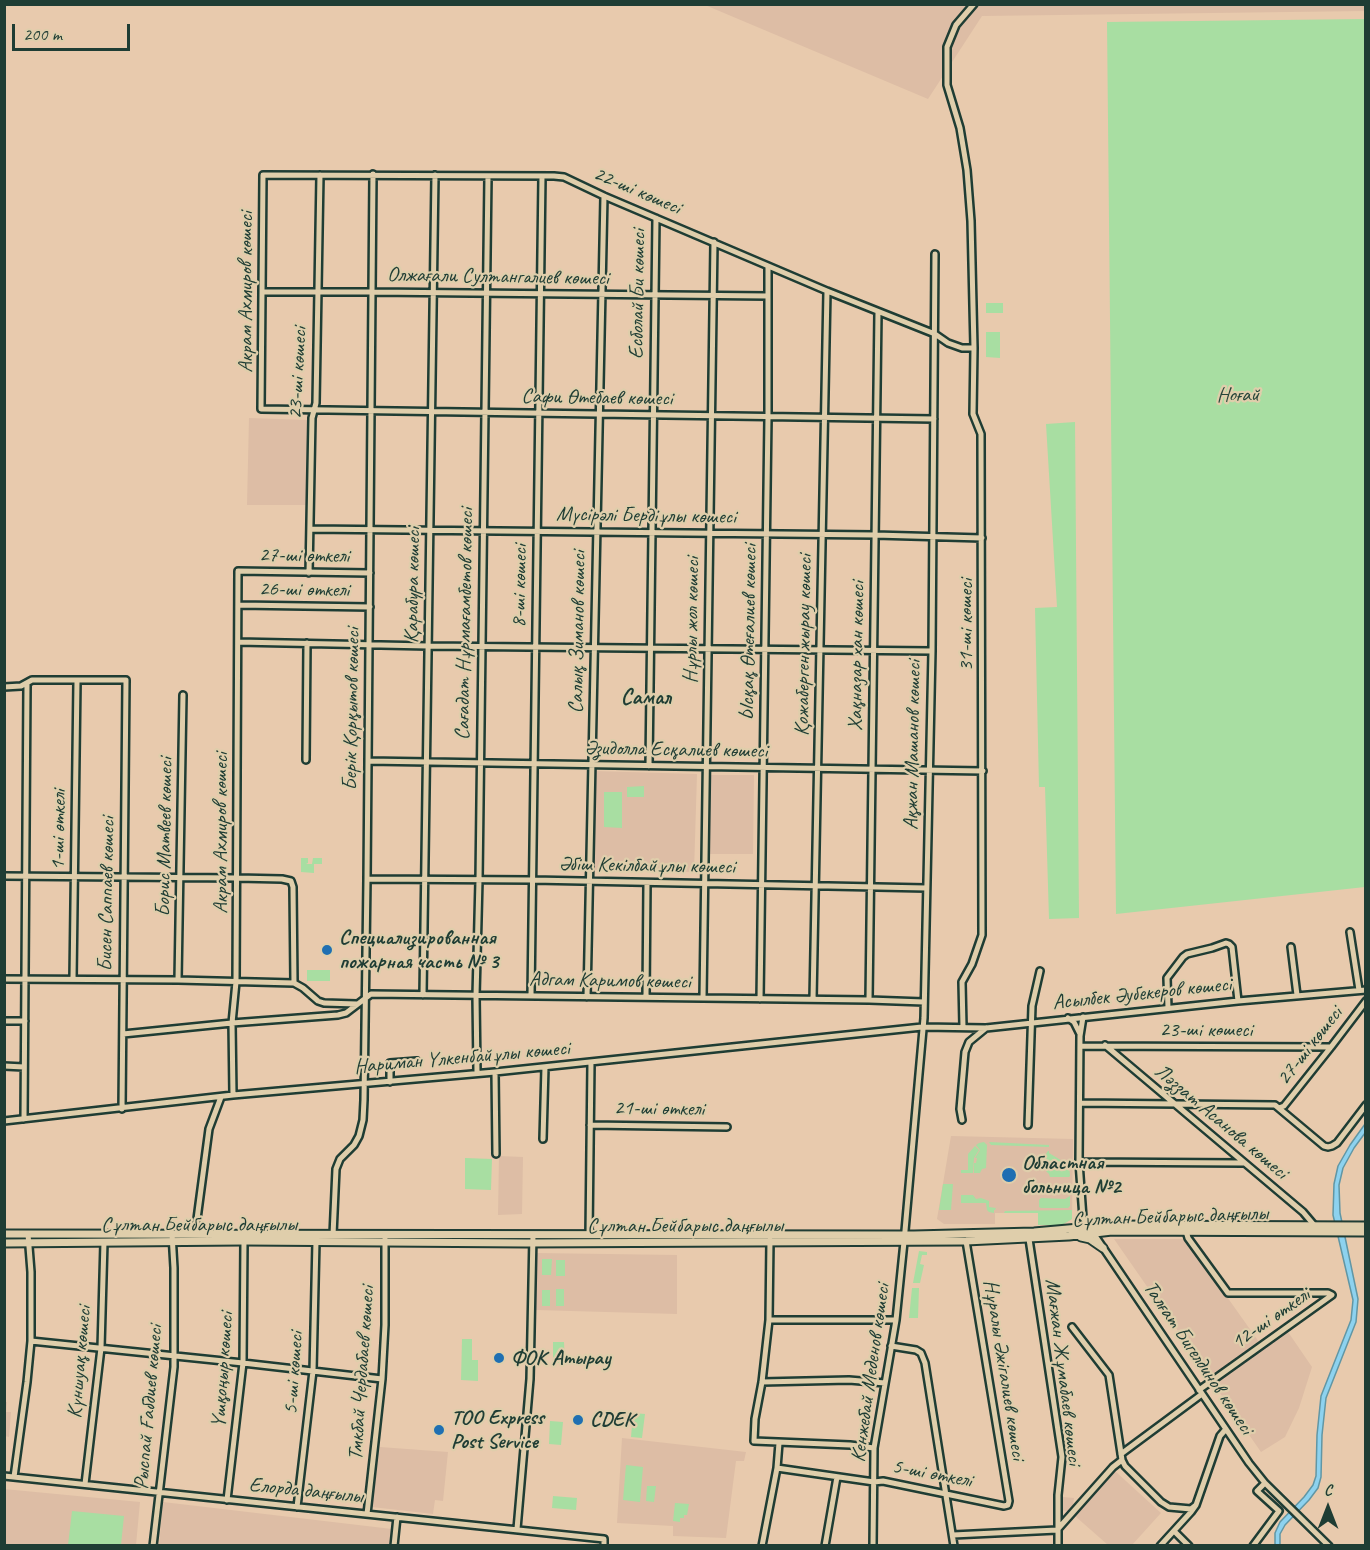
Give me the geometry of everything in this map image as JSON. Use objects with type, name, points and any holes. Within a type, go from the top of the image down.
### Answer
[{"type":"main road","name":"Сұлтан Бейбарыс даңғылы","points":[[4,1234],[244,1241],[385,1238],[966,1241],[1069,1236],[1113,1225],[1365,1226]]},
{"type":"main road","name":"Сұлтан Бейбарыс даңғылы","points":[[904,1239],[1091,1230],[1365,1232]]},
{"type":"main road","name":"Сұлтан Бейбарыс даңғылы","points":[[4,1243],[104,1242],[172,1238],[195,1234],[333,1235],[385,1238]]},
{"type":"main road","name":"Сұлтан Бейбарыс даңғылы","points":[[533,1239],[589,1235],[770,1239]]},
{"type":"main road","points":[[1069,1236],[1090,1239],[1103,1248]]},
{"type":"street","name":"31-ші көшесі","points":[[962,1120],[960,1109],[965,1053],[969,1042],[965,1027],[962,982],[972,964],[982,935],[981,434],[973,414],[971,221],[967,170],[960,128],[946,85],[947,47],[956,25],[974,4]]},
{"type":"street","name":"Берік Қорқытов көшесі","points":[[333,1235],[336,1169],[340,1159],[354,1145],[359,1136],[363,1120],[373,174]]},
{"type":"street","name":"22-ші көшесі","points":[[263,175],[564,177],[827,291],[935,334],[948,343],[974,348]]},
{"type":"street","name":"Акрам Ахмиров көшесі","points":[[261,409],[263,175]]},
{"type":"street","name":"23-шi көшесi","points":[[309,573],[320,175]]},
{"type":"street","name":"Қарабура көшесі","points":[[423,995],[435,175]]},
{"type":"street","name":"Сағадат Нұрмағамбетов көшесі","points":[[477,1072],[476,996],[488,176]]},
{"type":"street","name":"8-шi көшесi","points":[[531,996],[542,176]]},
{"type":"street","name":"Салық Зиманов көшесі","points":[[587,997],[604,196]]},
{"type":"street","name":"Есболай Би көшесі","points":[[649,766],[656,218]]},
{"type":"street","name":"Нұрлы жол көшесі","points":[[703,998],[714,242]]},
{"type":"street","name":"Ақжан Машанов көшесі","points":[[904,1239],[924,1002],[932,651],[935,254]]},
{"type":"street","name":"Ысқақ Өтеғалиев көшесі","points":[[760,999],[767,534],[768,266]]},
{"type":"street","name":"Қожаберген жырау көшесі","points":[[813,999],[827,291]]},
{"type":"street","name":"Олжағали Султангалиев көшесі","points":[[263,292],[768,296]]},
{"type":"street","name":"Хақназар хан көшесі","points":[[869,1000],[878,312]]},
{"type":"street","name":"Сафи Өтебаев көшесі","points":[[261,409],[934,419]]},
{"type":"street","name":"Мүсірәлі Бердіұлы көшесі","points":[[310,529],[822,534],[982,538]]},
{"type":"street","name":"Акрам Ахмиров көшесі","points":[[233,1095],[232,1023],[236,982],[237,878],[238,572]]},
{"type":"street","name":"27-ші өткелі","points":[[238,572],[370,573]]},
{"type":"street","name":"26-ші өткелі","points":[[239,605],[370,607]]},
{"type":"street","points":[[238,642],[482,647],[932,651]]},
{"type":"street","points":[[306,760],[307,643]]},
{"type":"street","points":[[4,687],[21,686],[32,680],[77,681]]},
{"type":"street","name":"Бисен Саппаев көшесі","points":[[77,681],[126,680],[122,1109]]},
{"type":"street","name":"1-ші өткелі","points":[[73,979],[77,681]]},
{"type":"street","points":[[24,1119],[27,684]]},
{"type":"street","name":"Борис Матвеев көшесі","points":[[178,980],[183,695]]},
{"type":"street","name":"Әзидолла Есқалиев көшесі","points":[[368,761],[983,771]]},
{"type":"street","points":[[4,876],[287,879],[291,881],[293,887],[294,983]]},
{"type":"street","name":"Әбіш Кекілбайұлы көшесі","points":[[367,879],[926,888]]},
{"type":"street","points":[[646,998],[647,883]]},
{"type":"street","points":[[1350,932],[1362,990]]},
{"type":"street","points":[[1168,1008],[1167,978],[1183,957],[1226,943],[1232,947],[1238,1001]]},
{"type":"street","points":[[1291,947],[1297,995]]},
{"type":"street","points":[[1028,1125],[1032,1006],[1040,971]]},
{"type":"street","points":[[4,979],[294,983],[318,1001],[357,1004]]},
{"type":"street","name":"Асылбек Әубекеров көшесі","points":[[922,1027],[986,1028],[1362,990]]},
{"type":"street","name":"Адгам Каримов көшесі","points":[[123,1034],[338,1015],[346,1013],[371,994],[924,1002]]},
{"type":"street","name":"27-ші көшесі","points":[[1279,1108],[1284,1106],[1365,1001]]},
{"type":"street","points":[[1080,1036],[1083,1017]]},
{"type":"street","points":[[1068,1018],[1074,1022],[1080,1036]]},
{"type":"street","points":[[4,1021],[25,1021]]},
{"type":"street","name":"Нариман Үлкенбайұлы көшесі","points":[[4,1121],[233,1095],[495,1072],[922,1027]]},
{"type":"street","points":[[969,1042],[986,1028]]},
{"type":"street","name":"Талғат Бигелдинов көшесі","points":[[1080,1036],[1079,1162],[1083,1218],[1249,1463],[1265,1483],[1329,1545]]},
{"type":"street","name":"Ләззат Асанова көшесі","points":[[1105,1045],[1303,1212],[1314,1225]]},
{"type":"street","name":"23-ші көшесі","points":[[1081,1046],[1331,1047]]},
{"type":"street","points":[[390,1082],[390,1063],[417,1061]]},
{"type":"street","name":"21-ші өткелі","points":[[589,1235],[591,1062]]},
{"type":"street","points":[[4,1066],[24,1066]]},
{"type":"street","points":[[543,1139],[545,1066]]},
{"type":"street","points":[[495,1072],[496,1154]]},
{"type":"street","points":[[195,1234],[209,1129],[221,1097]]},
{"type":"street","points":[[1080,1103],[1275,1105],[1328,1147],[1337,1143],[1365,1105]]},
{"type":"street","name":"21-ші өткелі","points":[[590,1125],[728,1127]]},
{"type":"street","points":[[1079,1162],[1243,1163]]},
{"type":"street","name":"12-ші өткелі","points":[[1186,1231],[1188,1238],[1228,1293],[1328,1293],[1332,1295],[1201,1392]]},
{"type":"street","points":[[14,1477],[31,1341],[31,1272],[28,1234]]},
{"type":"street","name":"Рыспай Ғабдиев көшесі","points":[[153,1545],[174,1367],[172,1238]]},
{"type":"street","name":"Тмкбай Чердабаев көшесі","points":[[367,1514],[382,1379],[385,1238]]},
{"type":"street","points":[[517,1529],[530,1378],[533,1239]]},
{"type":"street","points":[[770,1239],[769,1320],[754,1441],[874,1448]]},
{"type":"street","name":"Кенжебай Меденов көшесі","points":[[873,1545],[874,1448],[896,1320],[904,1239]]},
{"type":"street","name":"Мағжан Жұмабаев көшесі","points":[[1029,1239],[1062,1457],[1058,1495],[1058,1545]]},
{"type":"street","name":"Үшқоңыр көшесі","points":[[227,1500],[243,1363],[244,1241]]},
{"type":"street","name":"5-ші көшесі","points":[[297,1507],[313,1371],[316,1241]]},
{"type":"street","name":"Нұралы Әжiгалиев көшесi","points":[[966,1241],[1008,1505]]},
{"type":"street","name":"Күншуақ көшесі","points":[[85,1484],[101,1347],[104,1242]]},
{"type":"street","points":[[769,1320],[896,1320]]},
{"type":"street","points":[[1072,1327],[1109,1375],[1121,1457],[1125,1466],[1169,1507],[1191,1509],[1196,1505]]},
{"type":"street","points":[[31,1341],[382,1379]]},
{"type":"street","points":[[891,1346],[916,1350],[921,1353],[925,1363],[954,1545]]},
{"type":"street","points":[[762,1382],[849,1380],[885,1383]]},
{"type":"street","points":[[953,1535],[1057,1530],[1121,1457],[1201,1392]]},
{"type":"street","points":[[1160,1545],[1196,1505],[1220,1436],[1226,1430]]},
{"type":"street","points":[[762,1545],[777,1468],[779,1443]]},
{"type":"street","name":"5-ші өткелі","points":[[777,1468],[873,1482],[883,1481],[1008,1505]]},
{"type":"street","name":"Елорда даңғылы","points":[[4,1476],[517,1529],[604,1542]]},
{"type":"street","points":[[825,1545],[837,1477]]},
{"type":"street","points":[[1253,1545],[1279,1510],[1257,1491],[1265,1483]]},
{"type":"street","points":[[394,1545],[397,1517]]},
{"type":"street","points":[[1174,1532],[1189,1545]]},
{"type":"shaded area","points":[[1365,4],[1366,11],[982,16],[928,99],[705,5]]},
{"type":"shaded area","points":[[249,418],[308,420],[306,505],[247,505]]},
{"type":"shaded area","points":[[594,771],[697,774],[694,872],[592,870]]},
{"type":"shaded area","points":[[709,775],[754,775],[753,854],[707,854]]},
{"type":"shaded area","name":"Областная больница №2","points":[[951,1136],[1073,1139],[1072,1219],[1062,1225],[1038,1225],[1038,1213],[995,1213],[995,1224],[944,1224],[937,1219]]},
{"type":"shaded area","points":[[499,1156],[523,1157],[522,1214],[498,1215]]},
{"type":"shaded area","points":[[1114,1239],[1186,1239],[1259,1342],[1210,1377]]},
{"type":"shaded area","points":[[536,1253],[677,1255],[677,1314],[536,1310]]},
{"type":"shaded area","points":[[1286,1329],[1312,1367],[1299,1408],[1285,1437],[1261,1452],[1213,1383]]},
{"type":"shaded area","points":[[5,1402],[7,1402],[6,1412],[11,1412],[9,1437],[5,1436]]},
{"type":"shaded area","points":[[622,1438],[746,1452],[744,1461],[736,1461],[726,1538],[673,1536],[673,1526],[617,1523]]},
{"type":"shaded area","points":[[380,1447],[448,1452],[443,1501],[435,1500],[433,1514],[372,1507]]},
{"type":"shaded area","points":[[1115,1471],[1161,1513],[1132,1545],[1108,1545],[1075,1516]]},
{"type":"shaded area","points":[[4,1489],[140,1502],[136,1545],[5,1545]]},
{"type":"shaded area","points":[[1063,1497],[1074,1498],[1072,1512],[1061,1510]]},
{"type":"shaded area","points":[[163,1502],[392,1529],[390,1545],[159,1545]]},
{"type":"green space","name":"Ноғай","points":[[1365,19],[1365,887],[1116,914],[1107,22]]},
{"type":"green space","points":[[986,303],[1003,303],[1003,313],[986,313]]},
{"type":"green space","points":[[986,332],[1000,332],[1000,358],[986,357]]},
{"type":"green space","points":[[1075,422],[1079,918],[1049,919],[1045,787],[1039,787],[1035,608],[1057,607],[1046,424]]},
{"type":"green space","points":[[644,786],[644,797],[627,797],[627,787]]},
{"type":"green space","points":[[604,792],[622,792],[622,828],[604,827]]},
{"type":"green space","points":[[301,858],[308,858],[306,864],[312,864],[313,858],[322,858],[322,864],[314,864],[314,873],[301,872]]},
{"type":"green space","points":[[307,970],[330,970],[330,981],[307,981]]},
{"type":"green space","points":[[984,1142],[987,1145],[986,1168],[980,1173],[974,1173],[974,1163],[977,1158],[975,1158],[980,1150],[976,1145]]},
{"type":"green space","points":[[989,1142],[1049,1145],[1049,1147],[991,1145]]},
{"type":"green space","points":[[975,1146],[979,1150],[974,1158],[973,1173],[961,1173],[961,1170],[968,1170],[968,1154]]},
{"type":"green space","points":[[1048,1151],[1069,1165],[1069,1177],[1050,1177],[1046,1171]]},
{"type":"green space","points":[[465,1158],[492,1159],[491,1190],[465,1189]]},
{"type":"green space","points":[[943,1184],[953,1184],[951,1210],[939,1210]]},
{"type":"green space","points":[[961,1195],[973,1195],[976,1199],[989,1201],[989,1207],[996,1208],[994,1213],[987,1210],[986,1203],[961,1203]]},
{"type":"green space","points":[[1070,1196],[1068,1208],[1039,1207],[1041,1198],[1065,1199]]},
{"type":"green space","points":[[1072,1210],[1072,1219],[1062,1225],[1038,1225],[1038,1213],[1004,1213],[1005,1211]]},
{"type":"green space","points":[[919,1251],[927,1252],[927,1255],[922,1255],[920,1264],[924,1265],[920,1283],[913,1283]]},
{"type":"green space","points":[[542,1259],[552,1259],[551,1275],[542,1275]]},
{"type":"green space","points":[[556,1260],[565,1260],[565,1276],[556,1276]]},
{"type":"green space","points":[[912,1288],[919,1288],[918,1318],[909,1318]]},
{"type":"green space","points":[[556,1289],[564,1289],[564,1306],[556,1306]]},
{"type":"green space","points":[[542,1290],[550,1290],[550,1306],[542,1306]]},
{"type":"green space","points":[[462,1339],[472,1339],[472,1360],[478,1360],[478,1381],[461,1380]]},
{"type":"green space","points":[[553,1342],[564,1342],[565,1363],[553,1363]]},
{"type":"green space","points":[[633,1413],[645,1414],[642,1438],[631,1437]]},
{"type":"green space","points":[[550,1421],[563,1422],[561,1445],[549,1444]]},
{"type":"green space","points":[[626,1465],[643,1467],[640,1502],[623,1500]]},
{"type":"green space","points":[[647,1486],[656,1486],[654,1502],[646,1501]]},
{"type":"green space","points":[[553,1496],[577,1498],[576,1510],[552,1508]]},
{"type":"green space","points":[[675,1503],[689,1504],[687,1515],[680,1518],[680,1522],[673,1521]]},
{"type":"green space","points":[[72,1511],[124,1516],[121,1545],[68,1545]]},
{"type":"water","points":[[1365,1124],[1365,1133],[1343,1168],[1339,1185],[1340,1213],[1358,1299],[1356,1322],[1326,1398],[1321,1477],[1318,1488],[1285,1525],[1280,1534],[1280,1545],[1275,1546],[1275,1533],[1280,1522],[1313,1485],[1316,1476],[1321,1396],[1351,1320],[1353,1300],[1333,1215],[1334,1184],[1338,1166]]},
{"type":"place","name":"Специализированная пожарная часть № 3","points":[[327,950]]},
{"type":"place","name":"Областная больница №2","points":[[1009,1175]]},
{"type":"place","name":"ФОК Атырау","points":[[499,1358]]},
{"type":"place","name":"CDEK","points":[[578,1420]]},
{"type":"place","name":"ТОО Express Post Service","points":[[439,1430]]},
{"type":"district","name":"Самал","points":[[646,698]]}]
